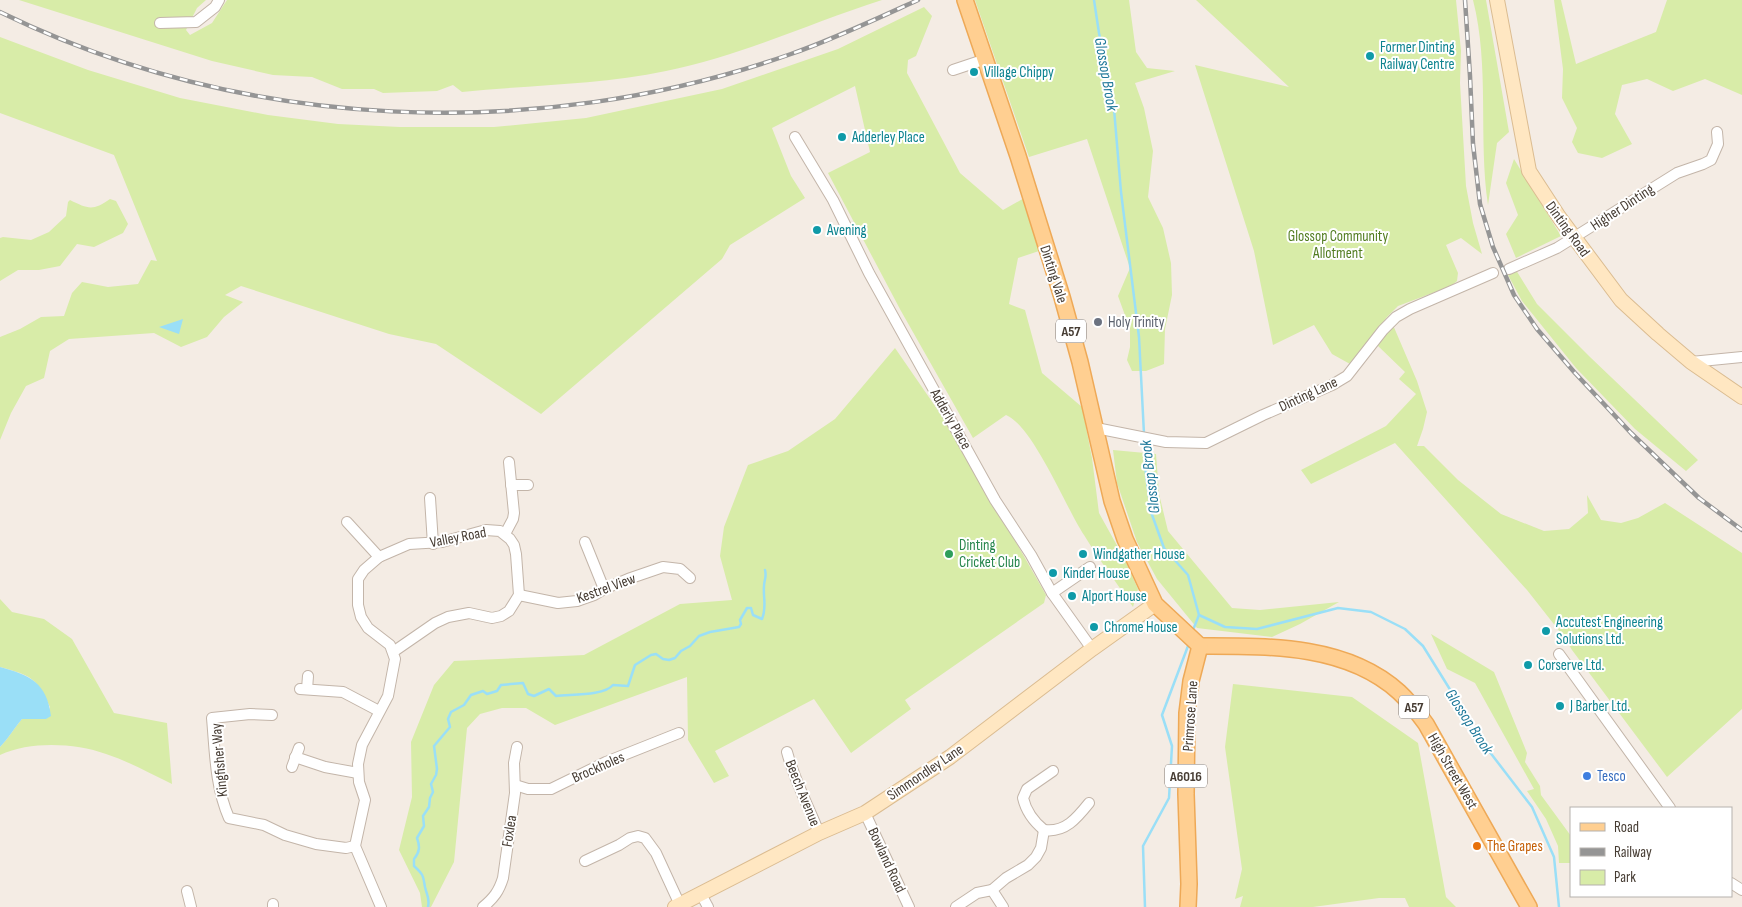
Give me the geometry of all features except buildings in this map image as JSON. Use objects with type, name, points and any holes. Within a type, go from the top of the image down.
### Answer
[{"type":"main road","name":"Dinting Vale","points":[[965,0],[986,59],[1062,297],[1096,428],[1112,501],[1125,539],[1155,604],[1200,646]]},
{"type":"main road","name":"Primrose Lane","points":[[1188,907],[1187,713],[1191,681],[1200,646]]},
{"type":"main road","name":"High Street West","points":[[1200,646],[1279,649],[1321,654],[1352,664],[1391,686],[1412,705],[1426,724],[1529,907]]},
{"type":"street","points":[[160,23],[196,22],[215,7],[219,0]]},
{"type":"street","name":"Dinting Road","points":[[1497,0],[1529,172],[1574,238],[1621,300],[1691,362],[1742,397]]},
{"type":"street","points":[[953,70],[986,59]]},
{"type":"street","name":"Higher Dinting","points":[[1509,269],[1557,248],[1677,173],[1711,160],[1718,144],[1717,132]]},
{"type":"street","name":"Adderly Place","points":[[796,138],[822,181],[896,324],[996,500],[1052,593],[1092,649]]},
{"type":"street","name":"Dinting Lane","points":[[1096,428],[1159,440],[1192,444],[1206,443],[1262,415],[1332,385],[1347,376],[1383,330],[1396,317],[1410,309],[1493,273]]},
{"type":"street","points":[[1691,362],[1742,357]]},
{"type":"street","points":[[505,534],[514,513],[509,462]]},
{"type":"street","points":[[511,484],[528,484]]},
{"type":"street","points":[[430,498],[433,544]]},
{"type":"street","points":[[347,522],[379,557]]},
{"type":"street","name":"Valley Road","points":[[393,652],[390,645],[368,628],[361,617],[358,605],[358,579],[364,570],[379,557],[409,544],[433,544],[486,530],[500,532],[505,534],[514,545],[519,594]]},
{"type":"street","points":[[586,542],[604,589]]},
{"type":"street","points":[[1052,593],[1090,567]]},
{"type":"street","name":"Kestrel View","points":[[519,594],[558,603],[577,601],[662,568],[680,569],[690,578]]},
{"type":"street","points":[[381,907],[355,846],[365,800],[358,773],[362,745],[388,696],[395,665],[393,652],[435,623],[448,617],[469,613],[492,618],[501,616],[509,612],[519,594]]},
{"type":"street","name":"Simmondley Lane","points":[[677,906],[819,833],[865,813],[946,760],[1092,649],[1155,604]]},
{"type":"street","points":[[1559,654],[1669,807]]},
{"type":"street","points":[[308,676],[303,689],[344,692],[379,711]]},
{"type":"street","name":"Kingfisher Way","points":[[272,715],[250,714],[212,718],[218,782],[229,818],[264,825],[285,835],[316,844],[346,848],[355,846]]},
{"type":"street","name":"Brockholes","points":[[515,785],[528,789],[551,789],[606,762],[679,733]]},
{"type":"street","name":"Foxlea","points":[[483,907],[493,899],[499,890],[503,878],[515,785],[514,763],[516,748]]},
{"type":"street","name":"Beech Avenue","points":[[787,752],[804,803],[819,833]]},
{"type":"street","points":[[295,758],[325,767],[358,773]]},
{"type":"street","points":[[1053,772],[1027,789],[1023,798],[1026,809],[1044,830],[1055,832],[1065,827],[1076,820],[1089,803]]},
{"type":"street","name":"Bowland Road","points":[[865,813],[909,907]]},
{"type":"street","points":[[956,907],[978,893],[992,890],[1006,878],[1028,865],[1041,848],[1044,830]]},
{"type":"street","points":[[585,861],[630,838],[638,836],[646,838],[656,853],[677,906]]},
{"type":"street","points":[[992,890],[1003,907]]},
{"type":"street","points":[[187,891],[191,907]]},
{"type":"street","points":[[700,894],[708,907]]},
{"type":"green space","points":[[19,0],[206,0],[197,8],[186,30],[190,35],[212,23],[227,0],[882,0],[721,57],[694,65],[641,76],[462,92],[453,85],[437,91],[383,93],[374,89],[342,89],[312,77],[273,75],[212,61]]},
{"type":"green space","points":[[975,0],[1129,0],[1136,52],[1147,68],[1175,71],[1135,83],[1144,108],[1153,151],[1148,197],[1163,228],[1171,263],[1172,295],[1165,329],[1164,364],[1146,371],[1132,371],[1127,360],[1130,347],[1130,329],[1118,296],[1130,268],[1087,139],[1029,157]]},
{"type":"green space","name":"Glossop Community Allotment","points":[[1196,0],[1456,0],[1461,51],[1460,83],[1466,186],[1473,223],[1482,254],[1461,238],[1446,245],[1458,273],[1457,281],[1451,286],[1398,306],[1350,364],[1332,354],[1314,325],[1273,345],[1254,251],[1195,65],[1289,87]]},
{"type":"green space","points":[[1473,0],[1486,0],[1509,132],[1497,143],[1488,205],[1484,154],[1483,76],[1478,25]]},
{"type":"green space","points":[[1554,0],[1561,0],[1576,64],[1656,32],[1667,0],[1742,0],[1742,95],[1705,79],[1673,91],[1647,79],[1622,85],[1615,114],[1632,144],[1602,158],[1578,153],[1572,142],[1577,128],[1562,98],[1563,69]]},
{"type":"green space","points":[[924,7],[932,16],[916,56],[908,60],[907,73],[960,173],[1003,210],[1026,197],[1042,250],[1018,258],[1009,304],[1025,310],[1042,373],[1082,407],[1092,458],[1099,513],[1124,558],[1138,589],[1133,607],[1084,535],[1038,451],[1027,435],[1016,422],[1006,415],[973,438],[901,311],[828,173],[870,152],[855,86],[772,128],[791,176],[805,198],[730,245],[722,259],[541,414],[436,344],[389,334],[241,286],[225,295],[243,302],[224,317],[207,337],[181,347],[154,333],[69,339],[50,351],[44,378],[26,386],[11,413],[0,440],[0,337],[20,329],[41,317],[64,316],[72,293],[82,282],[108,287],[138,284],[151,260],[157,261],[114,155],[0,113],[0,37],[88,70],[180,98],[268,115],[338,124],[400,127],[494,127],[586,118],[722,89],[838,49]]},
{"type":"green space","points":[[1514,159],[1561,236],[1516,258],[1506,234],[1518,215],[1506,183]]},
{"type":"green space","points":[[110,199],[116,201],[128,224],[123,233],[94,247],[77,244],[60,266],[39,270],[18,270],[0,281],[0,238],[31,240],[49,232],[66,216],[70,200],[86,207],[95,207]]},
{"type":"green space","points":[[1516,270],[1537,304],[1698,460],[1686,471],[1635,429],[1576,368],[1522,301],[1508,275]]},
{"type":"green space","points":[[1393,325],[1417,381],[1427,412],[1417,446],[1424,446],[1458,480],[1501,514],[1544,531],[1569,529],[1588,513],[1587,495],[1601,520],[1621,523],[1638,518],[1665,503],[1742,553],[1742,709],[1667,777],[1527,590],[1395,443],[1311,484],[1301,470],[1386,426],[1416,394],[1399,379],[1405,372],[1377,345]]},
{"type":"green space","points":[[895,348],[955,435],[1046,595],[1044,603],[905,700],[911,709],[851,753],[814,699],[715,751],[729,776],[714,783],[688,740],[687,677],[555,725],[526,708],[502,708],[480,714],[467,728],[454,862],[431,907],[422,907],[420,893],[399,850],[412,797],[411,742],[434,685],[454,661],[584,655],[680,604],[732,600],[720,556],[724,527],[748,465],[788,451],[835,419]]},
{"type":"green space","points":[[1113,450],[1156,454],[1159,494],[1168,531],[1232,608],[1260,610],[1339,602],[1272,637],[1197,628],[1157,579],[1137,542],[1117,483]]},
{"type":"green space","points":[[0,599],[12,612],[44,619],[72,639],[114,713],[167,723],[172,784],[131,764],[94,750],[53,745],[25,747],[0,755],[0,747],[22,719],[46,719],[50,707],[41,689],[32,679],[0,667]]},
{"type":"green space","points":[[1431,634],[1494,672],[1527,753],[1525,762],[1540,786],[1541,795],[1570,835],[1570,863],[1559,863],[1558,846],[1546,819],[1527,791],[1534,789],[1475,683],[1447,669]]},
{"type":"green space","points":[[1233,684],[1352,697],[1418,743],[1446,897],[1456,907],[1409,907],[1405,898],[1379,898],[1313,907],[1240,907],[1243,896],[1235,899],[1242,869],[1225,747]]},
{"type":"water","points":[[183,319],[179,334],[159,327]]},
{"type":"water","points":[[0,667],[20,673],[35,682],[45,695],[51,716],[46,719],[22,719],[0,747]]},
{"type":"waterway","name":"Glossop Brook","points":[[1094,0],[1114,109],[1121,192],[1139,337],[1144,434]]},
{"type":"waterway","name":"Glossop Brook","points":[[1144,440],[1145,466],[1151,512],[1164,548],[1188,575],[1199,615],[1225,627],[1257,629],[1338,608],[1371,612],[1405,629],[1423,646],[1459,704],[1469,725],[1532,807],[1554,857],[1559,907]]},
{"type":"waterway","points":[[428,907],[423,878],[414,866],[414,859],[419,849],[417,838],[424,826],[423,816],[429,807],[433,792],[431,784],[437,769],[434,746],[450,727],[448,719],[451,712],[464,705],[471,695],[483,691],[487,694],[497,691],[501,685],[523,683],[528,694],[534,696],[549,689],[556,696],[595,693],[609,689],[613,685],[628,686],[635,665],[651,655],[656,654],[663,659],[669,660],[675,658],[699,636],[739,627],[741,624],[740,620],[747,608],[751,608],[753,615],[762,619],[765,606],[765,570]]},
{"type":"waterway","points":[[1193,630],[1199,615]]},
{"type":"waterway","points":[[1145,907],[1143,846],[1169,798],[1172,746],[1162,715],[1188,646]]},
{"type":"railway","points":[[0,12],[94,52],[191,81],[290,101],[391,111],[493,112],[594,102],[694,83],[791,54],[918,0]]},
{"type":"railway","points":[[1465,0],[1473,144],[1480,204],[1493,247],[1514,295],[1537,329],[1631,433],[1699,498],[1742,530]]},
{"type":"place","name":"Former Dinting Railway Centre","points":[[1370,56]]},
{"type":"place","name":"Village Chippy","points":[[974,72]]},
{"type":"place","name":"Adderley Place","points":[[842,137]]},
{"type":"place","name":"Avening","points":[[817,230]]},
{"type":"place","name":"Holy Trinity","points":[[1098,322]]},
{"type":"place","name":"Dinting Cricket Club","points":[[949,554]]},
{"type":"place","name":"Windgather House","points":[[1083,554]]},
{"type":"place","name":"Kinder House","points":[[1053,573]]},
{"type":"place","name":"Alport House","points":[[1072,596]]},
{"type":"place","name":"Chrome House","points":[[1094,627]]},
{"type":"place","name":"Accutest Engineering Solutions Ltd.","points":[[1546,631]]},
{"type":"place","name":"Corserve Ltd.","points":[[1528,665]]},
{"type":"place","name":"J Barber Ltd.","points":[[1560,706]]},
{"type":"place","name":"Tesco","points":[[1587,776]]},
{"type":"place","name":"The Grapes","points":[[1477,846]]}]
